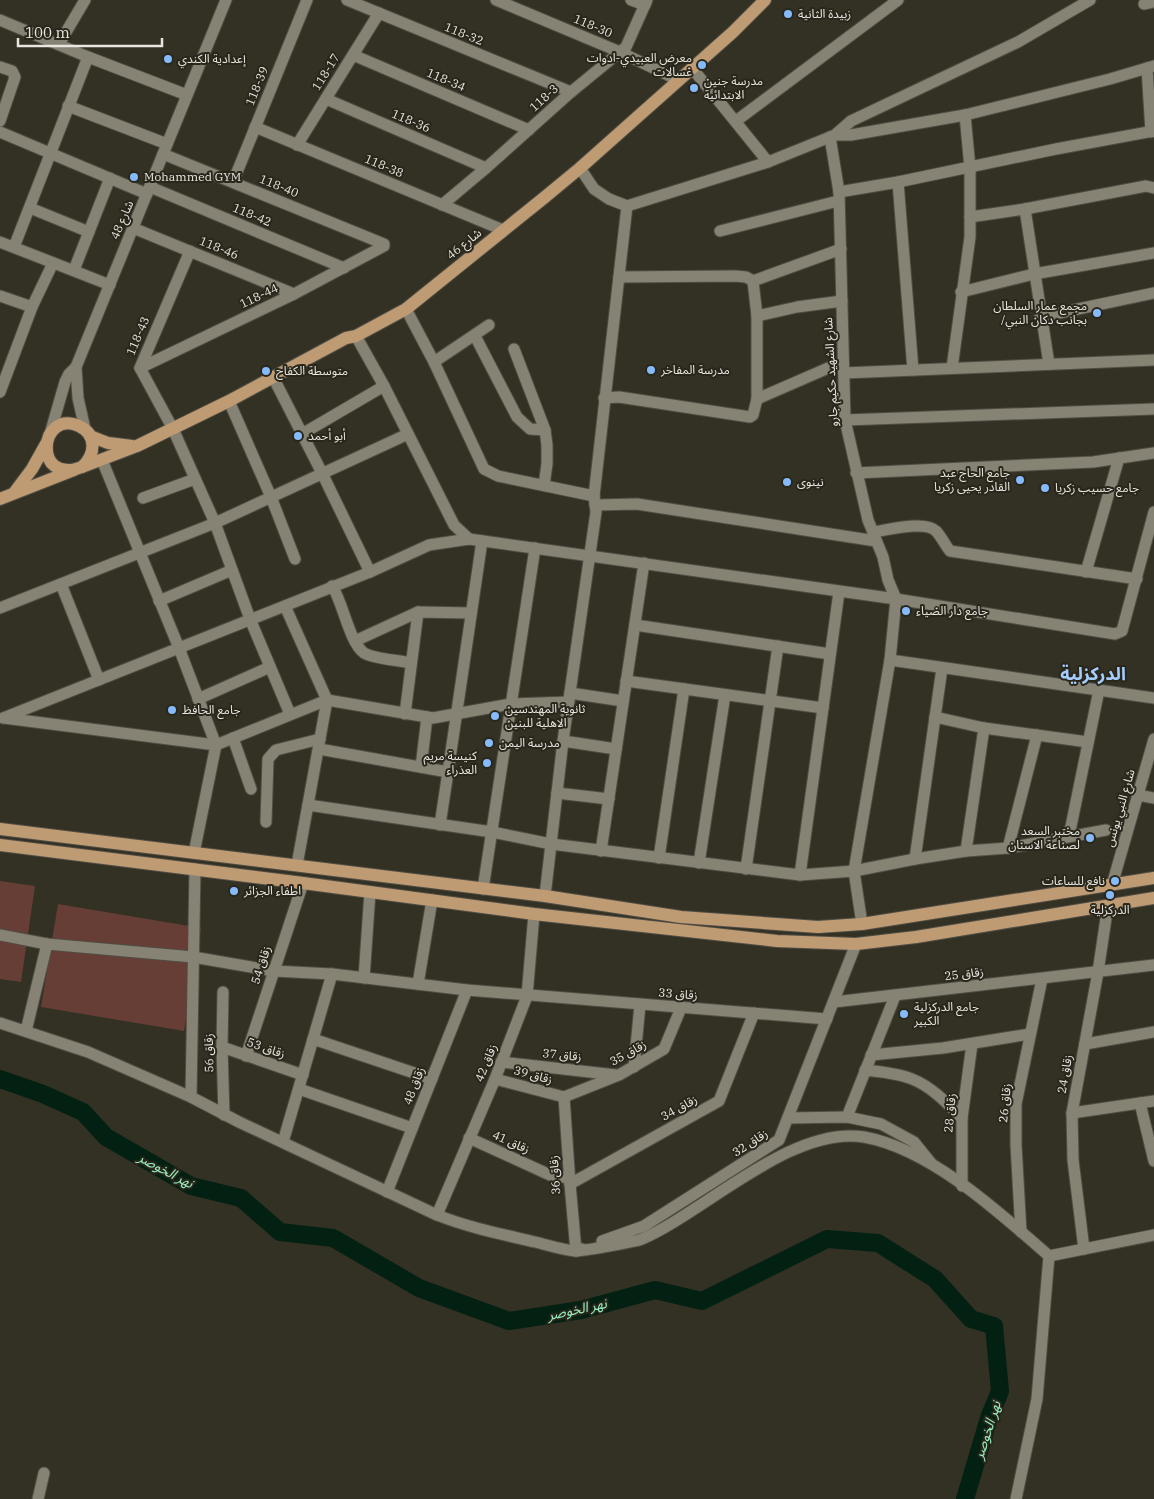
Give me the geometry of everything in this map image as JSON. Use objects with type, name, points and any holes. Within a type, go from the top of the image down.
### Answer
[{"type":"main road","name":"شارع 46","points":[[0,499],[137,446],[406,309],[580,168],[733,32],[764,0]]},
{"type":"main road","points":[[14,494],[32,470],[56,428],[70,424],[118,445],[137,446]]},
{"type":"main road","points":[[48,439],[46,453],[50,461],[57,467],[65,470],[78,469],[89,461],[92,453],[93,444],[88,433]]},
{"type":"main road","points":[[0,829],[545,896],[681,917],[818,927],[862,924],[1154,878]]},
{"type":"main road","points":[[0,844],[534,914],[777,941],[856,944],[916,937],[1154,898]]},
{"type":"street","points":[[59,44],[85,0]]},
{"type":"street","name":"شارع 48","points":[[48,439],[65,382],[69,374],[76,367],[226,0]]},
{"type":"street","name":"118-39","points":[[233,182],[307,0]]},
{"type":"street","name":"118-32","points":[[348,0],[571,92]]},
{"type":"street","name":"118-30","points":[[496,0],[620,52],[678,80]]},
{"type":"street","points":[[631,0],[646,3]]},
{"type":"street","points":[[736,121],[898,0]]},
{"type":"street","points":[[580,168],[594,189],[608,199],[627,206],[768,162],[833,136],[852,121],[1018,42],[1090,0]]},
{"type":"street","name":"118-3","points":[[442,205],[571,92],[620,52],[630,40],[646,3]]},
{"type":"street","name":"118-17","points":[[297,144],[379,13]]},
{"type":"street","points":[[0,20],[88,57],[187,95]]},
{"type":"street","name":"118-34","points":[[353,55],[529,130]]},
{"type":"street","points":[[14,247],[88,57]]},
{"type":"street","points":[[0,67],[12,72],[15,77],[0,121]]},
{"type":"street","points":[[720,231],[898,182],[1056,149],[1153,132],[1150,67],[1110,79],[965,115],[851,135],[833,136]]},
{"type":"street","points":[[692,68],[768,162]]},
{"type":"street","name":"118-36","points":[[326,99],[486,168]]},
{"type":"street","name":"118-40","points":[[68,106],[165,149],[233,182],[384,244]]},
{"type":"street","points":[[952,368],[961,292],[970,238],[970,168],[965,115]]},
{"type":"street","name":"118-38","points":[[255,127],[503,230]]},
{"type":"street","name":"118-42","points":[[0,132],[110,178],[149,191],[344,268]]},
{"type":"street","name":"شارع الشهيد حكيم جارو","points":[[833,136],[841,249],[845,420],[856,473],[896,599]]},
{"type":"street","points":[[74,270],[110,178]]},
{"type":"street","points":[[898,182],[913,370]]},
{"type":"street","points":[[970,217],[1025,209],[1146,186],[1154,187]]},
{"type":"street","points":[[545,896],[563,741],[596,512],[594,500],[604,398],[627,206]]},
{"type":"street","points":[[30,208],[89,232]]},
{"type":"street","points":[[1025,209],[1040,317],[1049,364]]},
{"type":"street","name":"118-46","points":[[133,228],[294,294]]},
{"type":"street","points":[[0,242],[110,285]]},
{"type":"street","name":"118-44","points":[[140,368],[294,294],[384,246],[384,244]]},
{"type":"street","points":[[619,277],[735,276],[746,277],[753,281],[841,249]]},
{"type":"street","name":"118-43","points":[[190,251],[140,368],[173,428],[196,479],[215,523],[250,619],[290,714]]},
{"type":"street","points":[[961,292],[1034,274],[1154,253]]},
{"type":"street","points":[[0,392],[32,307],[53,263]]},
{"type":"street","points":[[604,398],[619,397],[750,417],[753,415],[758,400],[757,316],[753,281]]},
{"type":"street","points":[[1040,317],[1154,293]]},
{"type":"street","points":[[0,296],[32,307]]},
{"type":"street","points":[[757,316],[797,307],[842,301]]},
{"type":"street","points":[[406,309],[434,362],[484,469],[498,476],[544,485],[594,500],[875,536],[917,526],[928,526],[936,532],[950,551],[1137,579]]},
{"type":"street","points":[[434,362],[489,325]]},
{"type":"street","points":[[356,336],[384,386],[454,526],[469,539]]},
{"type":"street","points":[[475,336],[517,416],[530,429],[545,430]]},
{"type":"street","points":[[514,349],[545,430],[547,464],[544,485]]},
{"type":"street","points":[[758,400],[843,367],[913,370],[1154,360]]},
{"type":"street","points":[[76,367],[77,393],[88,433]]},
{"type":"street","points":[[273,378],[370,572]]},
{"type":"street","points":[[302,434],[384,386]]},
{"type":"street","points":[[228,401],[271,497],[296,559]]},
{"type":"street","points":[[845,420],[1154,409]]},
{"type":"street","points":[[0,608],[215,523],[408,434]]},
{"type":"street","points":[[856,473],[1093,462],[1154,453]]},
{"type":"street","points":[[1086,572],[1119,458]]},
{"type":"street","points":[[102,460],[179,648],[216,745],[194,853]]},
{"type":"street","points":[[143,498],[196,479]]},
{"type":"street","points":[[2,718],[370,572],[429,545],[469,539],[896,599],[1115,634],[1122,631],[1154,512]]},
{"type":"street","points":[[440,825],[482,541]]},
{"type":"street","points":[[483,889],[535,548]]},
{"type":"street","points":[[601,851],[644,563]]},
{"type":"street","points":[[159,601],[232,570]]},
{"type":"street","points":[[60,584],[99,680]]},
{"type":"street","points":[[332,586],[355,641],[363,652],[410,662]]},
{"type":"street","points":[[800,875],[839,592]]},
{"type":"street","points":[[862,924],[854,871],[890,660],[896,599]]},
{"type":"street","points":[[286,606],[327,700],[297,865]]},
{"type":"street","points":[[355,641],[418,612],[471,612]]},
{"type":"street","points":[[405,714],[410,662],[418,612]]},
{"type":"street","points":[[635,625],[830,654]]},
{"type":"street","points":[[746,869],[778,646]]},
{"type":"street","points":[[890,660],[1154,698]]},
{"type":"street","points":[[198,698],[270,667]]},
{"type":"street","points":[[915,859],[942,668]]},
{"type":"street","points":[[626,681],[823,708]]},
{"type":"street","points":[[659,858],[684,689]]},
{"type":"street","points":[[1069,836],[1099,690]]},
{"type":"street","points":[[699,863],[725,695]]},
{"type":"street","points":[[2,718],[216,745],[327,700],[433,718],[511,704],[570,697],[623,701]]},
{"type":"street","points":[[421,767],[427,717]]},
{"type":"street","points":[[934,717],[984,728],[1088,742]]},
{"type":"street","points":[[966,851],[984,728]]},
{"type":"street","points":[[1008,848],[1037,735]]},
{"type":"street","points":[[233,738],[251,789]]},
{"type":"street","points":[[563,741],[616,749]]},
{"type":"street","name":"شارع النبي يونس","points":[[1112,884],[1154,741]]},
{"type":"street","points":[[266,822],[268,759],[276,750],[320,744],[448,772]]},
{"type":"street","points":[[557,793],[609,799]]},
{"type":"street","points":[[1138,795],[1154,798]]},
{"type":"street","points":[[308,805],[492,832],[551,844],[800,875],[854,871],[915,859],[966,851],[1008,848],[1106,830]]},
{"type":"street","points":[[191,1097],[195,869]]},
{"type":"street","name":"زقاق 54","points":[[246,1056],[303,883]]},
{"type":"street","points":[[364,978],[370,892]]},
{"type":"street","points":[[418,984],[432,900]]},
{"type":"street","name":"زقاق 24","points":[[1084,1249],[1073,1160],[1072,1112],[1098,972],[1108,905]]},
{"type":"street","name":"زقاق 42","points":[[437,1215],[495,1079],[527,996],[534,914]]},
{"type":"street","name":"زقاق 33","points":[[0,935],[48,944],[193,957],[274,971],[332,974],[527,996],[827,1019]]},
{"type":"street","points":[[26,1030],[48,944]]},
{"type":"street","name":"زقاق 32","points":[[576,1251],[644,1226],[779,1140],[856,944]]},
{"type":"street","name":"زقاق 25","points":[[834,1002],[1154,965]]},
{"type":"street","points":[[283,1142],[332,974]]},
{"type":"street","name":"زقاق 26","points":[[1021,1232],[1016,1145],[1016,1104],[1042,979]]},
{"type":"street","name":"زقاق 48","points":[[387,1192],[467,990]]},
{"type":"street","name":"زقاق 56","points":[[223,992],[224,1115]]},
{"type":"street","points":[[847,1117],[895,996]]},
{"type":"street","points":[[634,1067],[640,1004]]},
{"type":"street","name":"زقاق 35","points":[[564,1097],[619,1075],[664,1049],[680,1008]]},
{"type":"street","name":"زقاق 34","points":[[569,1181],[719,1101],[754,1013]]},
{"type":"street","points":[[0,1023],[88,1052],[191,1097],[224,1115],[437,1215],[465,1226],[576,1251],[641,1240],[772,1160],[819,1140],[850,1136],[866,1138],[898,1147],[936,1168],[980,1196],[1050,1256]]},
{"type":"street","points":[[1085,1044],[1154,1032]]},
{"type":"street","points":[[871,1055],[972,1044],[1030,1034]]},
{"type":"street","points":[[313,1039],[432,1079]]},
{"type":"street","name":"زقاق 28","points":[[962,1186],[962,1118],[972,1044]]},
{"type":"street","name":"زقاق 53","points":[[222,1047],[303,1075]]},
{"type":"street","name":"زقاق 37","points":[[501,1062],[619,1075]]},
{"type":"street","points":[[865,1070],[895,1074],[913,1079],[934,1091],[962,1118]]},
{"type":"street","name":"زقاق 39","points":[[495,1079],[564,1097]]},
{"type":"street","points":[[299,1089],[412,1128]]},
{"type":"street","name":"زقاق 36","points":[[564,1097],[569,1181],[576,1251]]},
{"type":"street","points":[[1072,1112],[1154,1101]]},
{"type":"street","points":[[1140,1103],[1154,1161]]},
{"type":"street","points":[[788,1118],[847,1117],[881,1124],[914,1142],[936,1168]]},
{"type":"street","name":"زقاق 41","points":[[469,1138],[550,1175],[569,1181]]},
{"type":"street","points":[[772,1160],[779,1140]]},
{"type":"street","points":[[1050,1256],[1154,1235]]},
{"type":"street","points":[[1016,1499],[1037,1399],[1050,1256]]},
{"type":"street","points":[[38,1499],[44,1473]]},
{"type":"shaded area","points":[[0,881],[35,886],[21,982],[0,979]]},
{"type":"shaded area","points":[[58,904],[201,928],[184,1031],[41,1007]]},
{"type":"waterway","name":"نهر الخوصر","points":[[0,1079],[43,1094],[83,1112],[106,1137],[191,1186],[241,1198],[280,1232],[333,1238],[419,1288],[509,1321],[581,1310],[655,1290],[702,1301],[827,1239],[878,1243],[935,1279],[971,1319],[994,1326],[1000,1391],[989,1418],[965,1499]]},
{"type":"place","name":"زبيدة الثانية","points":[[788,14]]},
{"type":"place","name":"إعدادية الكندي","points":[[168,59]]},
{"type":"place","name":"معرض العبيدي-ادوات غسالات","points":[[702,65]]},
{"type":"place","name":"مدرسة جنين الابتدائية","points":[[694,88]]},
{"type":"place","name":"Mohammed GYM","points":[[134,177]]},
{"type":"place","name":"مجمع عمار السلطان /بجانب دكان النبي","points":[[1097,313]]},
{"type":"place","name":"مدرسة المفاخر","points":[[651,370]]},
{"type":"place","name":"متوسطة الكفاح","points":[[266,371]]},
{"type":"place","name":"أبو أحمد","points":[[298,436]]},
{"type":"place","name":"جامع الحاج عبد القادر يحيى زكريا","points":[[1020,480]]},
{"type":"place","name":"نينوى","points":[[787,482]]},
{"type":"place","name":"جامع حسيب زكريا","points":[[1045,488]]},
{"type":"place","name":"جامع دار الضياء","points":[[906,611]]},
{"type":"place","name":"جامع الحافظ","points":[[172,710]]},
{"type":"place","name":"ثانوية المهندسين الاهلية للبنين","points":[[495,716]]},
{"type":"place","name":"مدرسة اليمن","points":[[489,743]]},
{"type":"place","name":"كنيسة مريم العذراء","points":[[487,763]]},
{"type":"place","name":"مختبر السعد لصناعة الاسنان","points":[[1090,838]]},
{"type":"place","name":"نافع للساعات","points":[[1115,881]]},
{"type":"place","name":"اطفاء الجزائر","points":[[234,891]]},
{"type":"place","name":"الدركزلية","points":[[1110,895]]},
{"type":"place","name":"جامع الدركزلية الكبير","points":[[904,1014]]},
{"type":"district","name":"الدركزلية","points":[[1093,674]]}]
